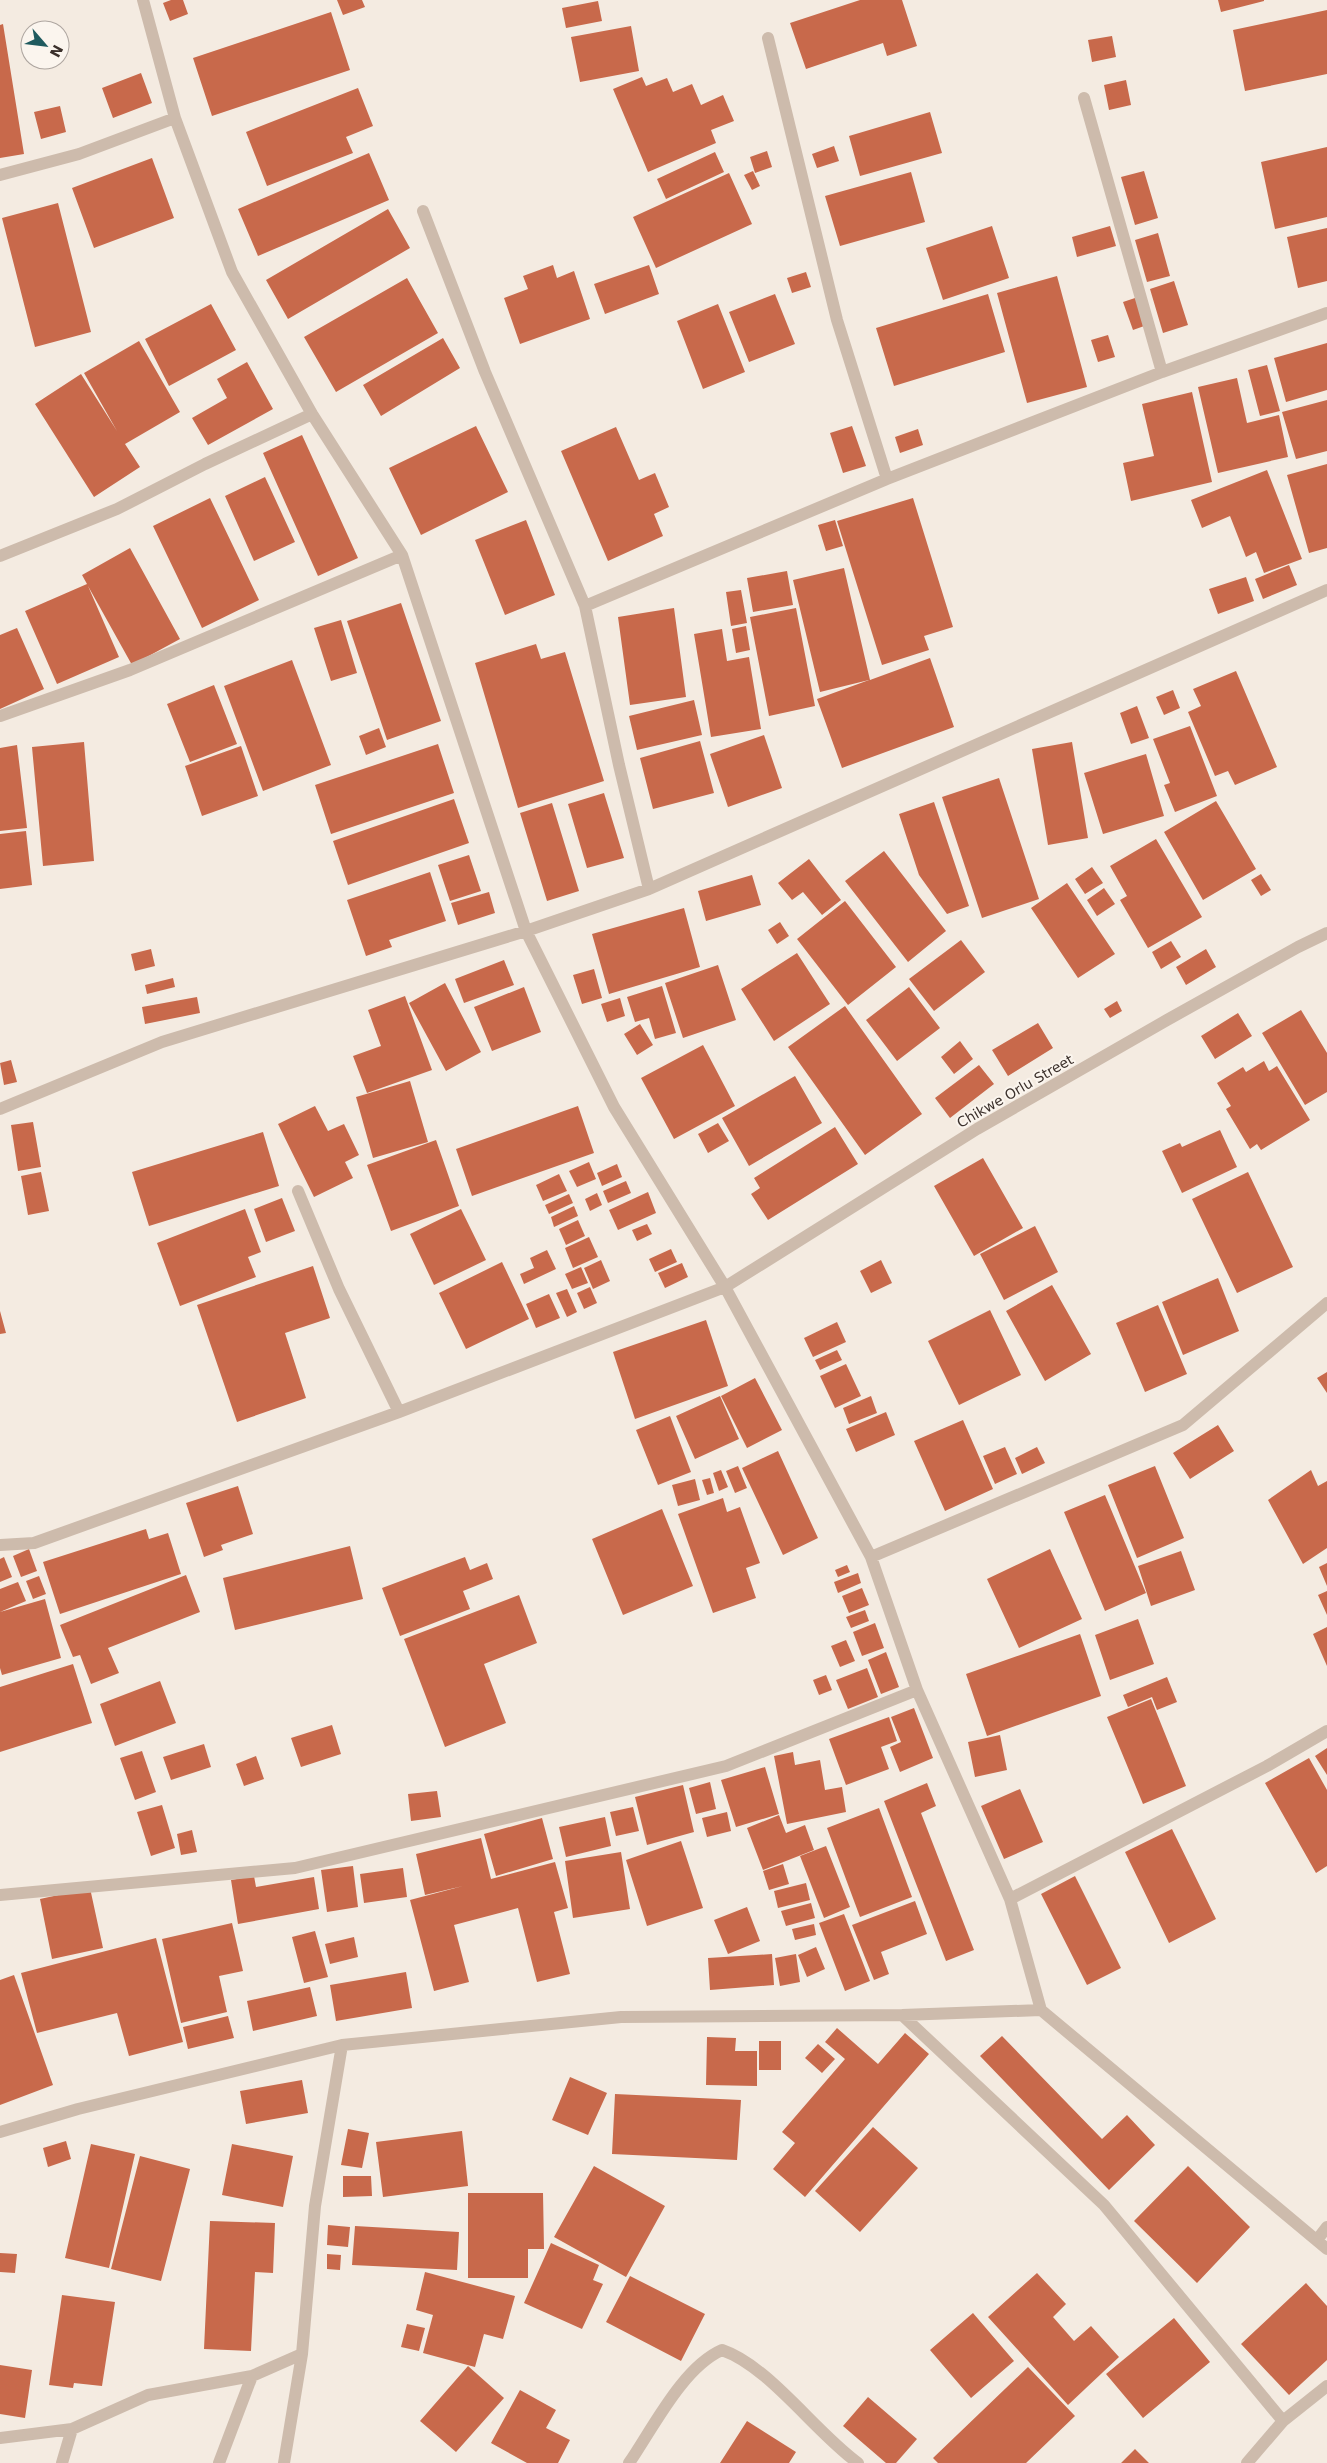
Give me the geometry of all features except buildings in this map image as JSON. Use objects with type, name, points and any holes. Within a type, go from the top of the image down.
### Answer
[{"type":"street","points":[[143,0],[175,118],[232,272],[312,414],[402,555],[526,931],[614,1107],[725,1287],[872,1557],[917,1690],[1010,1899],[1041,2010],[1327,2249]]},
{"type":"street","points":[[768,38],[837,320],[887,479]]},
{"type":"street","points":[[1084,98],[1162,372]]},
{"type":"street","points":[[0,175],[79,154],[175,118]]},
{"type":"street","points":[[423,211],[485,372],[585,606],[618,765],[649,889]]},
{"type":"street","points":[[585,606],[887,479],[1162,372],[1327,313]]},
{"type":"street","points":[[0,556],[117,509],[312,414]]},
{"type":"street","points":[[0,716],[130,670],[402,555]]},
{"type":"street","points":[[0,1109],[162,1042],[526,931],[649,889],[1327,590]]},
{"type":"street","name":"Chikwe Orlu Street","points":[[0,1546],[34,1543],[399,1412],[725,1287],[977,1129],[1249,975],[1327,934]]},
{"type":"street","points":[[298,1191],[339,1289],[399,1412]]},
{"type":"street","points":[[872,1557],[1183,1425],[1327,1303]]},
{"type":"street","points":[[0,1895],[295,1868],[726,1766],[917,1690]]},
{"type":"street","points":[[1010,1899],[1267,1766],[1327,1731]]},
{"type":"street","points":[[0,2132],[78,2110],[342,2046],[621,2016],[902,2015],[1041,2010]]},
{"type":"street","points":[[902,2015],[1104,2205],[1283,2421]]},
{"type":"street","points":[[284,2463],[302,2354],[315,2206],[342,2046]]},
{"type":"street","points":[[1317,2240],[1327,2227]]},
{"type":"street","points":[[629,2463],[688,2376],[709,2356],[722,2350],[738,2356],[770,2382],[844,2453],[858,2463]]},
{"type":"street","points":[[0,2438],[72,2429],[148,2395],[252,2376],[302,2354]]},
{"type":"street","points":[[219,2463],[252,2376]]},
{"type":"street","points":[[1246,2463],[1283,2421],[1327,2386]]},
{"type":"street","points":[[62,2463],[72,2429]]}]
